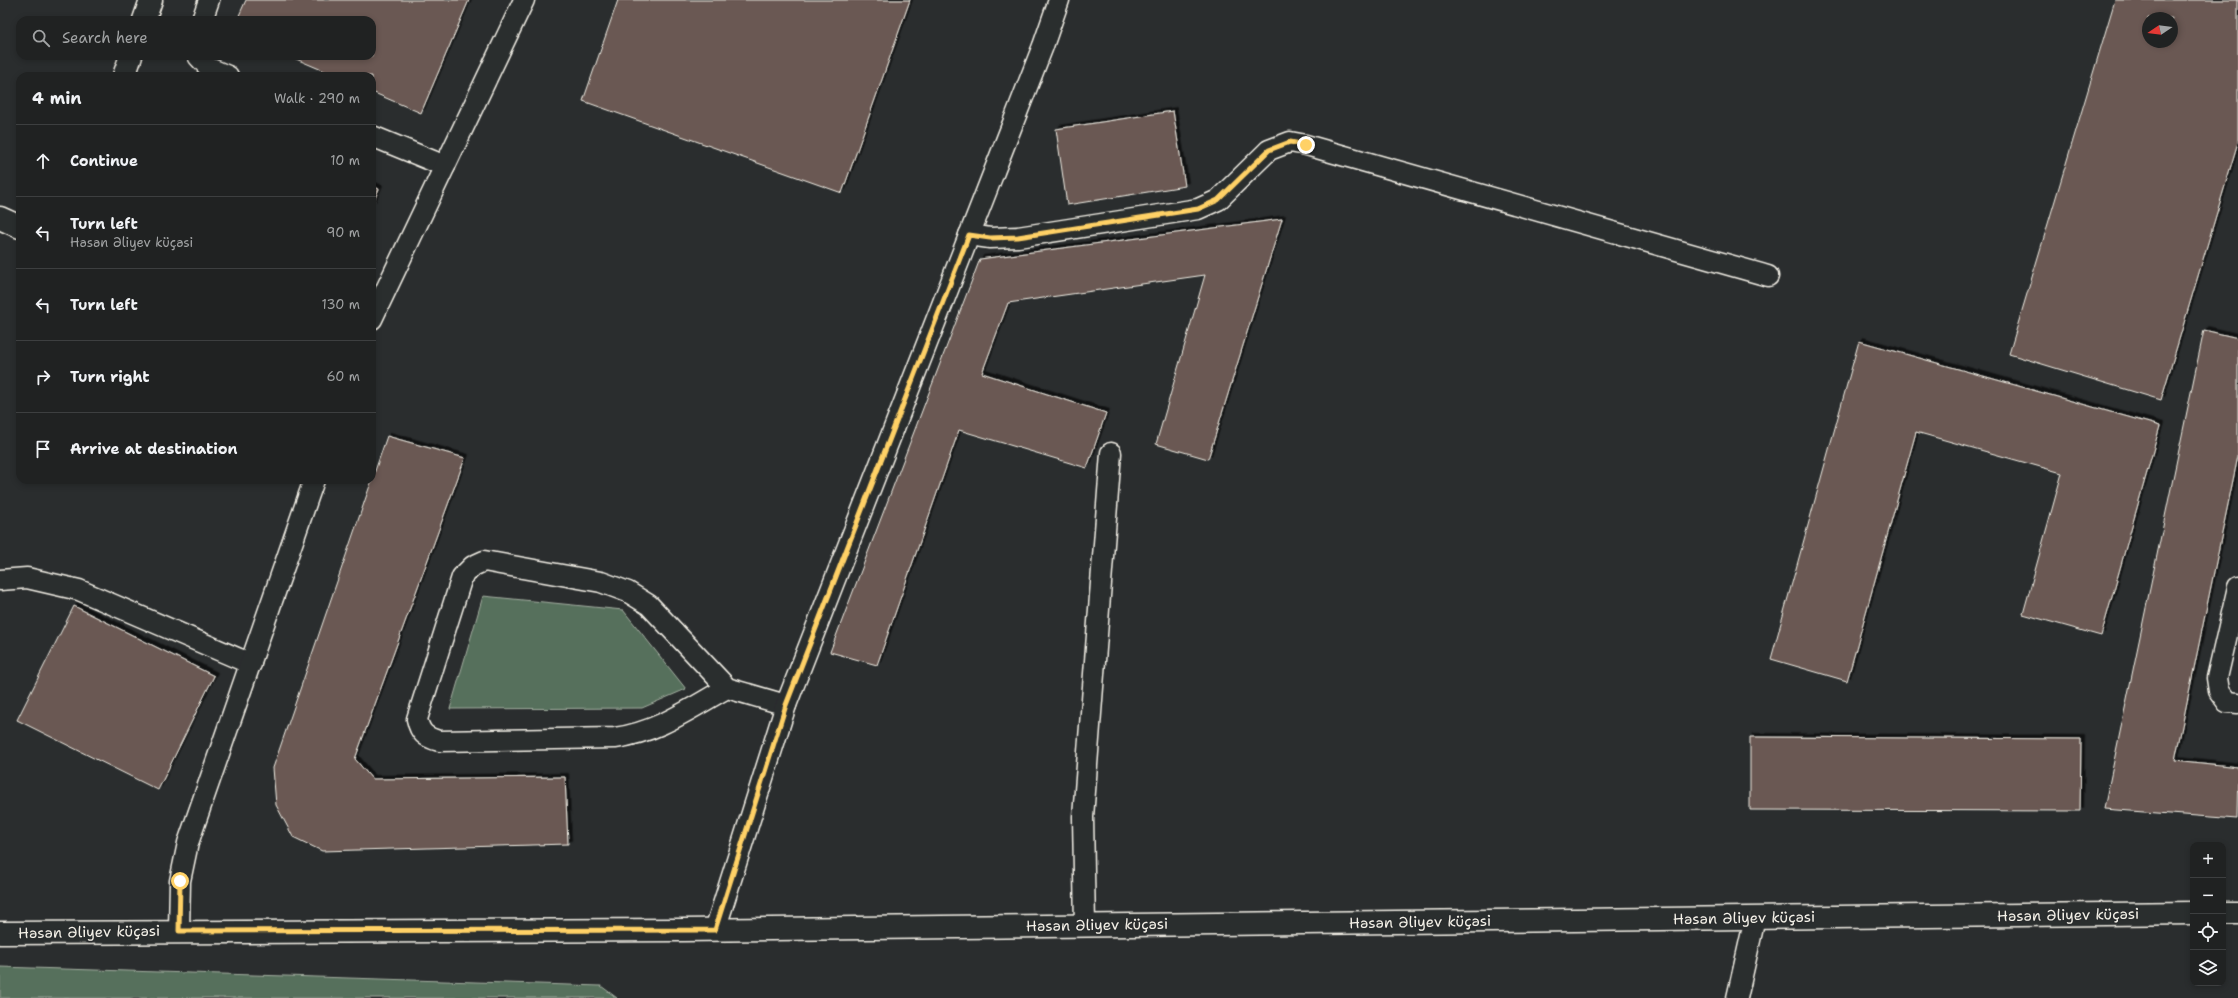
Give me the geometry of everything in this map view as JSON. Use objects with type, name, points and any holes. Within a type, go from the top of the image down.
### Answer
[{"type":"main road","points":[[145,16],[151,0]]},
{"type":"main road","points":[[125,72],[130,60]]},
{"type":"main road","points":[[0,218],[16,225]]},
{"type":"main road","name":"Həsən Əliyev küçəsi","points":[[0,933],[179,931],[715,930],[2190,913]]},
{"type":"main road","points":[[2226,913],[2238,913]]},
{"type":"lane","points":[[203,16],[209,0]]},
{"type":"lane","points":[[376,311],[524,0]]},
{"type":"lane","points":[[715,930],[786,705],[1059,0]]},
{"type":"lane","points":[[202,60],[209,68],[218,72]]},
{"type":"lane","points":[[376,138],[445,166]]},
{"type":"lane","points":[[969,235],[990,238],[1018,237],[1198,209],[1218,200],[1269,150],[1290,142],[1314,147],[1768,276]]},
{"type":"lane","points":[[1084,926],[1083,817],[1110,453]]},
{"type":"lane","points":[[179,931],[180,881],[188,843],[313,484]]},
{"type":"lane","points":[[727,688],[657,727],[637,734],[615,738],[438,742],[419,731],[417,719],[462,577],[473,566],[484,561],[601,582],[628,592],[649,605],[727,688],[786,705]]},
{"type":"lane","points":[[0,580],[27,578],[79,590],[251,664]]},
{"type":"lane","points":[[2238,587],[2217,678],[2219,690],[2227,702],[2238,703]]},
{"type":"lane","points":[[1737,998],[1755,918]]},
{"type":"green space","points":[[483,596],[623,610],[686,689],[642,708],[450,709]]},
{"type":"green space","points":[[0,967],[601,986],[617,998],[0,998]]},
{"type":"building","points":[[246,0],[469,0],[421,113],[376,94],[376,72],[327,72],[298,60],[376,60],[376,16],[239,16]]},
{"type":"building","points":[[618,0],[910,0],[842,193],[583,101]]},
{"type":"building","points":[[2115,0],[2238,0],[2238,142],[2161,400],[2009,354]]},
{"type":"building","points":[[1173,111],[1185,186],[1067,205],[1056,129]]},
{"type":"building","points":[[376,188],[379,189],[376,196]]},
{"type":"building","points":[[1282,219],[1208,459],[1156,444],[1205,275],[1008,303],[982,373],[1106,413],[1087,468],[959,430],[877,665],[830,652],[980,259]]},
{"type":"building","points":[[2204,330],[2238,338],[2238,456],[2175,760],[2238,767],[2237,819],[2104,809]]},
{"type":"building","points":[[1859,341],[2160,426],[2101,636],[2023,614],[2062,473],[1916,432],[1847,681],[1771,659]]},
{"type":"building","points":[[387,436],[465,458],[355,759],[372,779],[565,777],[568,844],[322,851],[293,837],[276,805],[273,768],[371,484],[376,484],[376,468]]},
{"type":"building","points":[[74,606],[214,676],[158,790],[17,720]]},
{"type":"building","points":[[1750,737],[2081,739],[2080,811],[1750,810]]},
{"type":"route","points":[[180,881],[179,931],[715,930],[786,705],[969,235],[990,238],[1018,237],[1198,209],[1218,200],[1269,150],[1290,142],[1306,145]]}]
